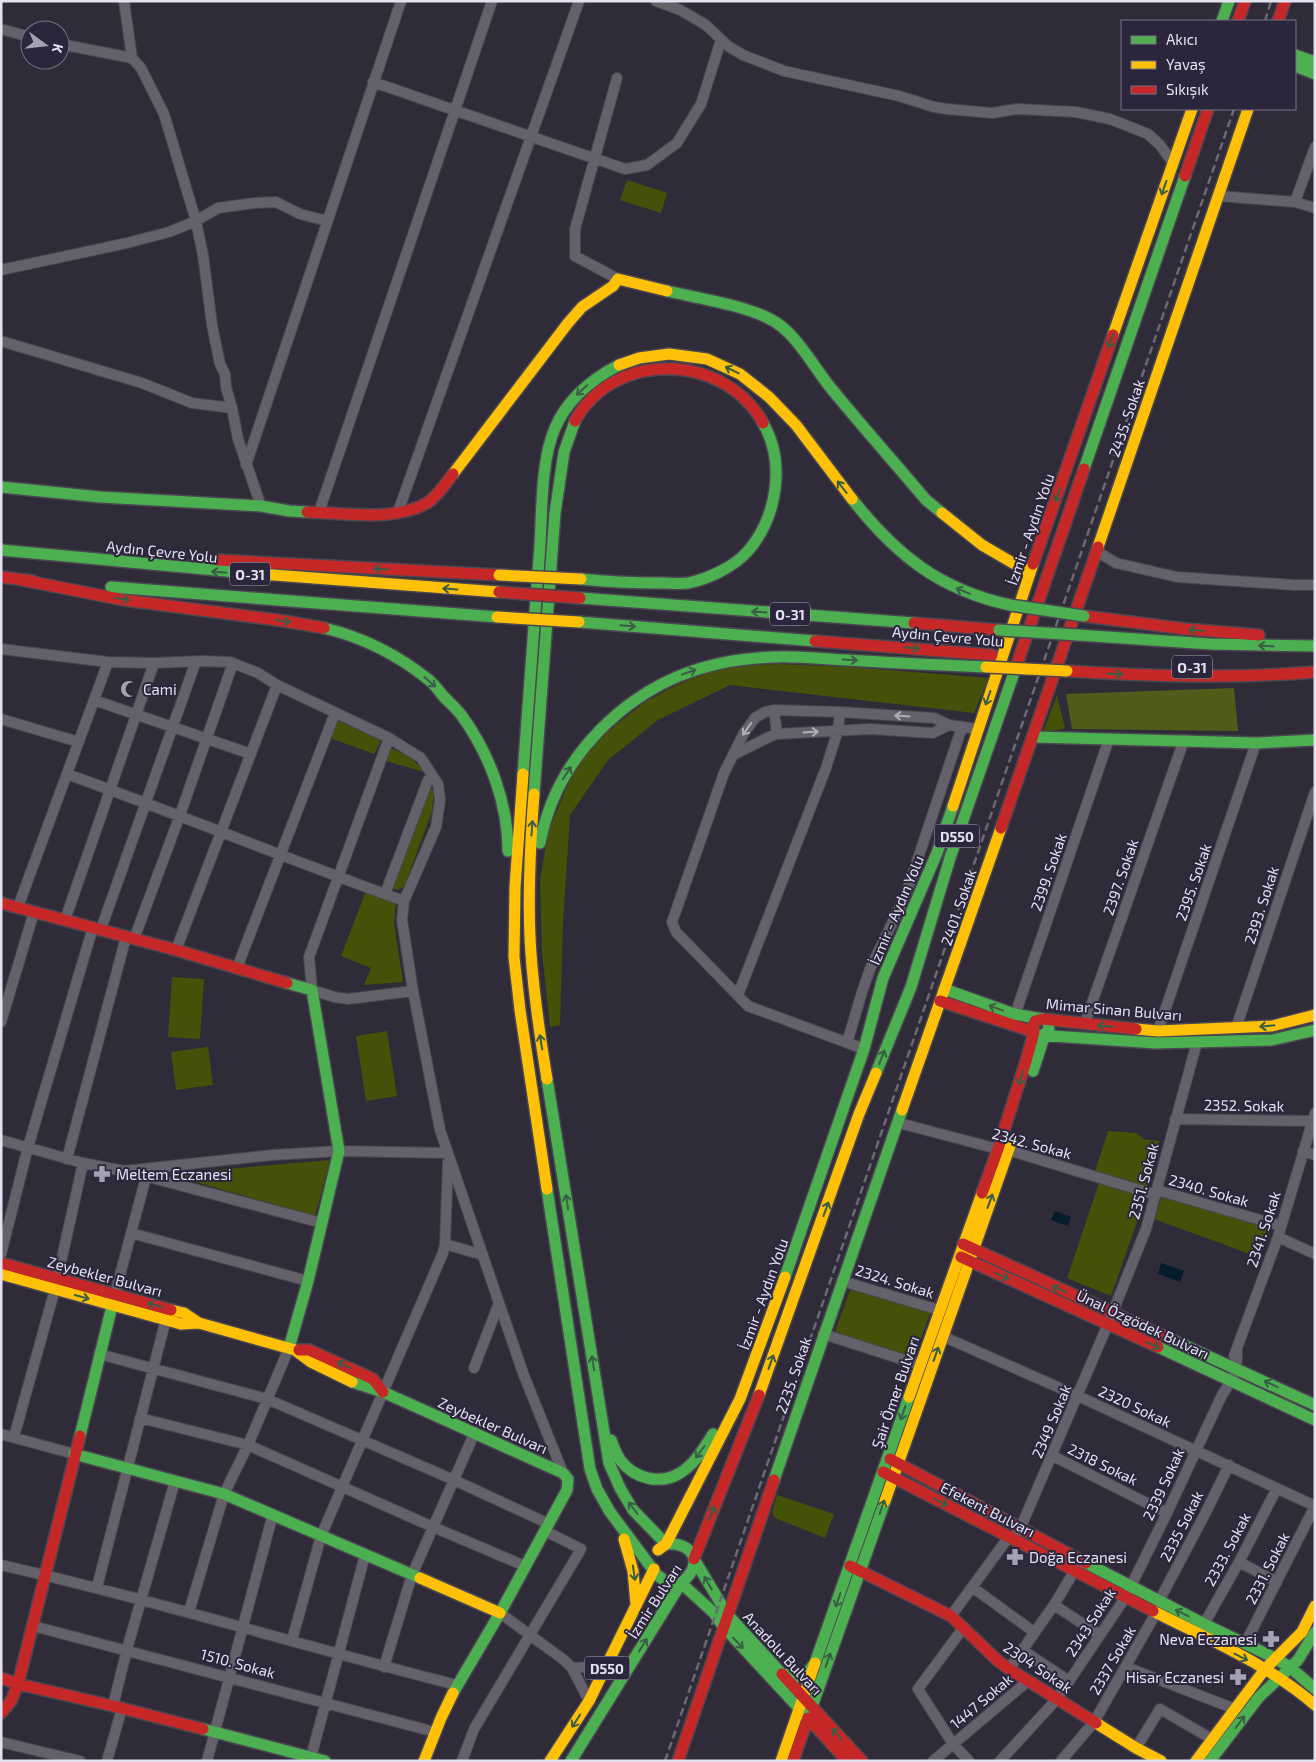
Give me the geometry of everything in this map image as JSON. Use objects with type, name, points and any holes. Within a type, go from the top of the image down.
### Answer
[{"type":"main road","points":[[1222,20],[1229,1]]},
{"type":"main road","points":[[1238,20],[1245,1]]},
{"type":"main road","points":[[1278,20],[1285,1]]},
{"type":"main road","points":[[1296,54],[1315,62]]},
{"type":"main road","points":[[1296,66],[1315,74]]},
{"type":"main road","name":"İzmir - Aydın Yolu","points":[[654,1569],[653,1563],[656,1552],[666,1544],[740,1399],[766,1331],[864,1049],[893,993],[904,964],[937,853],[1030,573],[1192,110]]},
{"type":"main road","name":"İzmir - Aydın Yolu","points":[[694,1559],[754,1412],[860,1114],[893,993],[950,858],[1208,110]]},
{"type":"main road","name":"2435. Sokak","points":[[1033,737],[1248,110]]},
{"type":"main road","points":[[1,486],[100,497],[261,506],[289,511],[385,515],[412,510],[428,502],[441,490],[568,323],[582,307],[613,286],[618,279],[743,310],[769,318],[779,324],[797,343],[830,387],[926,500],[982,545],[1030,573]]},
{"type":"main road","points":[[514,957],[515,887],[547,462],[555,429],[574,398],[596,377],[623,362],[650,355],[678,354],[703,358],[734,370],[761,388],[791,419],[868,521],[893,547],[923,570],[950,586],[985,600],[1084,616],[1186,629],[1315,640]]},
{"type":"main road","points":[[22,552],[242,561],[499,575],[581,579],[610,582],[686,583],[719,572],[745,554],[763,530],[775,500],[777,470],[771,440],[764,425],[746,399],[732,387],[712,376],[675,368],[638,371],[619,379],[598,394],[578,417],[566,442],[560,470],[555,513],[530,852],[531,952],[538,1024],[609,1463],[620,1488],[633,1510],[666,1544],[673,1542],[686,1546],[694,1559]]},
{"type":"main road","name":"Aydın Çevre Yolu","points":[[1,550],[202,570],[999,630],[1210,644],[1315,646]]},
{"type":"main road","name":"O-31","points":[[1,577],[22,580]]},
{"type":"main road","points":[[22,580],[124,600],[284,620],[328,628],[366,642],[396,658],[430,681],[462,716],[480,747],[498,786],[508,831],[514,957],[520,1010],[590,1469],[597,1489],[631,1556],[635,1575],[636,1607]]},
{"type":"main road","name":"Aydın Çevre Yolu","points":[[22,580],[992,655],[1068,666],[1169,666],[1315,671]]},
{"type":"main road","points":[[530,903],[538,848],[547,812],[563,779],[585,746],[608,720],[643,694],[678,676],[710,665],[747,659],[777,657],[986,667],[1068,666]]},
{"type":"main road","points":[[1033,737],[1184,740],[1256,744],[1315,740]]},
{"type":"main road","name":"2401. Sokak","points":[[940,1001],[1033,737]]},
{"type":"main road","points":[[1,903],[176,950],[312,990],[339,1151],[292,1349]]},
{"type":"main road","name":"Mimar Sinan Bulvarı","points":[[944,989],[1016,1015],[1158,1031],[1272,1026],[1315,1015]]},
{"type":"main road","name":"Mimar Sinan Bulvarı","points":[[940,1001],[1040,1033],[1156,1043],[1272,1040],[1315,1030]]},
{"type":"main road","name":"2235. Sokak","points":[[678,1761],[823,1334],[899,1123],[940,1001]]},
{"type":"main road","name":"Şair Ömer Bulvarı","points":[[893,1460],[920,1366],[939,1310],[968,1246],[1003,1149],[1040,1033],[1049,1027],[1048,1022],[1043,1019]]},
{"type":"main road","points":[[1197,1042],[1198,1030]]},
{"type":"main road","points":[[1156,1043],[1158,1031]]},
{"type":"main road","name":"Ünal Özgödek Bulvarı","points":[[968,1246],[1227,1379],[1315,1420]]},
{"type":"main road","name":"Şair Ömer Bulvarı","points":[[781,1761],[849,1566],[942,1336],[963,1258]]},
{"type":"main road","name":"Ünal Özgödek Bulvarı","points":[[963,1258],[1111,1319],[1233,1366],[1315,1405]]},
{"type":"main road","name":"Zeybekler Bulvarı","points":[[1,1263],[56,1284]]},
{"type":"main road","name":"Zeybekler Bulvarı","points":[[1,1274],[56,1284],[113,1299],[184,1313],[199,1323],[292,1349],[313,1362],[370,1389],[383,1392],[475,1432],[563,1473]]},
{"type":"main road","points":[[1,1713],[10,1701],[8,1682],[33,1626],[113,1299]]},
{"type":"main road","name":"Zeybekler Bulvarı","points":[[113,1299],[166,1320],[181,1324],[199,1323]]},
{"type":"main road","points":[[600,1411],[617,1455],[625,1465],[639,1475],[651,1480],[664,1480],[679,1474],[691,1464],[740,1399]]},
{"type":"main road","points":[[74,1454],[224,1494],[500,1613]]},
{"type":"main road","name":"Efekent Bulvarı","points":[[893,1460],[1074,1571],[1265,1670],[1315,1705]]},
{"type":"main road","points":[[424,1761],[457,1685],[500,1613],[567,1490],[568,1479],[563,1473]]},
{"type":"main road","name":"Şair Ömer Bulvarı","points":[[793,1761],[860,1571],[887,1474]]},
{"type":"main road","name":"Efekent Bulvarı","points":[[887,1474],[1016,1534],[1080,1560],[1204,1624],[1275,1658],[1291,1668],[1315,1689]]},
{"type":"main road","points":[[610,1512],[662,1580],[668,1583],[681,1582]]},
{"type":"main road","name":"İzmir Bulvarı","points":[[572,1761],[681,1582],[690,1576],[694,1559]]},
{"type":"main road","name":"Anadolu Bulvarı","points":[[694,1559],[727,1614],[862,1761]]},
{"type":"main road","name":"2304 Sokak","points":[[849,1566],[951,1616],[1009,1669],[1136,1748],[1161,1761]]},
{"type":"main road","name":"İzmir Bulvarı","points":[[550,1761],[589,1701],[654,1569]]},
{"type":"main road","name":"Anadolu Bulvarı","points":[[681,1582],[714,1613],[723,1626],[847,1761]]},
{"type":"main road","points":[[1196,1761],[1265,1670],[1302,1632],[1315,1606]]},
{"type":"main road","points":[[1210,1761],[1259,1696],[1298,1660],[1315,1632]]},
{"type":"main road","points":[[782,1674],[797,1677],[808,1672],[815,1663]]},
{"type":"main road","points":[[8,1682],[117,1707],[311,1759],[325,1761]]},
{"type":"main road","points":[[798,1748],[809,1739],[816,1737],[827,1740]]},
{"type":"street","points":[[124,1],[132,58],[141,68],[164,114],[196,221],[220,364],[225,374],[226,388],[238,439],[261,506]]},
{"type":"street","points":[[246,466],[400,1]]},
{"type":"street","points":[[319,512],[492,1]]},
{"type":"street","points":[[398,512],[579,1]]},
{"type":"street","points":[[656,1],[680,10],[706,25],[721,40],[743,55],[784,71],[899,96],[934,106],[992,113],[1017,109],[1076,112],[1110,119],[1148,134],[1160,145],[1173,163]]},
{"type":"street","points":[[1,29],[20,34]]},
{"type":"street","points":[[372,82],[625,169],[647,165],[677,143],[701,104],[721,40]]},
{"type":"street","points":[[70,46],[132,58]]},
{"type":"street","points":[[617,78],[576,229],[575,256],[618,279]]},
{"type":"street","points":[[1295,202],[1315,147]]},
{"type":"street","points":[[1219,196],[1295,202],[1315,208]]},
{"type":"street","points":[[1,270],[169,232],[196,221],[218,208],[276,202],[300,214],[327,221]]},
{"type":"street","points":[[1,341],[142,383],[192,403],[232,408]]},
{"type":"street","points":[[1096,551],[1116,562],[1177,577],[1294,586],[1315,585]]},
{"type":"street","points":[[1,650],[108,662],[154,663],[196,661],[233,663],[258,673],[277,685],[389,738],[421,758],[438,784],[440,800],[436,827],[404,901],[402,920],[413,991],[440,1130],[523,1373],[563,1473]]},
{"type":"street","points":[[1,1254],[28,1147],[97,928],[146,803],[196,661]]},
{"type":"street","points":[[18,907],[108,662]]},
{"type":"street","points":[[65,920],[154,663]]},
{"type":"street","points":[[67,1159],[130,938],[180,815],[233,663]]},
{"type":"street","points":[[176,950],[277,685]]},
{"type":"street","points":[[94,700],[251,754]]},
{"type":"street","points":[[864,1049],[748,1006],[676,932],[672,922],[724,773],[744,732],[755,718],[765,712],[774,710],[934,718],[949,726],[978,729]]},
{"type":"street","points":[[774,710],[777,734]]},
{"type":"street","points":[[738,996],[826,768],[838,730],[840,712]]},
{"type":"street","points":[[237,968],[279,855],[336,713]]},
{"type":"street","points":[[1,719],[79,742]]},
{"type":"street","points":[[732,756],[777,734],[838,730],[933,733],[949,726]]},
{"type":"street","points":[[847,1043],[870,970],[906,894],[962,727]]},
{"type":"street","points":[[389,738],[309,957],[312,990],[348,999],[413,991]]},
{"type":"street","name":"2399. Sokak","points":[[1016,1015],[1109,739]]},
{"type":"street","name":"2397. Sokak","points":[[1085,1023],[1184,740]]},
{"type":"street","name":"2395. Sokak","points":[[1158,1031],[1256,744]]},
{"type":"street","points":[[67,774],[404,901]]},
{"type":"street","points":[[385,894],[428,780],[434,778]]},
{"type":"street","name":"2393. Sokak","points":[[1236,1028],[1315,792]]},
{"type":"street","points":[[1,1022],[34,912]]},
{"type":"street","name":"2351. Sokak","points":[[1111,1319],[1146,1229],[1197,1042]]},
{"type":"street","name":"2352. Sokak","points":[[1175,1119],[1314,1117]]},
{"type":"street","name":"2341. Sokak","points":[[1233,1366],[1278,1237],[1314,1117]]},
{"type":"street","name":"2342. Sokak","points":[[899,1123],[1003,1149],[1156,1192]]},
{"type":"street","points":[[1,1140],[82,1163],[124,1171],[322,1223]]},
{"type":"street","points":[[124,1171],[272,1155],[339,1151],[448,1153]]},
{"type":"street","points":[[1303,1151],[1315,1155]]},
{"type":"street","points":[[292,1640],[320,1536],[430,1286],[446,1244],[448,1153]]},
{"type":"street","points":[[14,1437],[56,1284],[82,1163]]},
{"type":"street","points":[[113,1299],[146,1177]]},
{"type":"street","name":"2340. Sokak","points":[[1156,1192],[1281,1226]]},
{"type":"street","points":[[131,1233],[308,1281]]},
{"type":"street","points":[[1278,1237],[1315,1254]]},
{"type":"street","points":[[446,1244],[483,1255]]},
{"type":"street","name":"2324. Sokak","points":[[842,1280],[939,1310]]},
{"type":"street","points":[[474,1368],[499,1303]]},
{"type":"street","name":"2349 Sokak","points":[[951,1616],[1005,1542],[1016,1534],[1053,1456],[1111,1319]]},
{"type":"street","points":[[96,1587],[166,1320]]},
{"type":"street","points":[[823,1334],[920,1366]]},
{"type":"street","name":"2320 Sokak","points":[[942,1336],[1078,1396],[1315,1506]]},
{"type":"street","points":[[189,1612],[224,1494],[292,1349]]},
{"type":"street","points":[[99,1354],[268,1399],[454,1480],[547,1527],[581,1549],[498,1686],[474,1729],[462,1761]]},
{"type":"street","points":[[1227,1379],[1233,1366]]},
{"type":"street","name":"2339 Sokak","points":[[1130,1586],[1167,1513],[1222,1395],[1227,1379]]},
{"type":"street","points":[[140,1418],[248,1445],[525,1566]]},
{"type":"street","points":[[384,1667],[412,1576],[475,1432]]},
{"type":"street","points":[[1,1434],[74,1454]]},
{"type":"street","name":"2318 Sokak","points":[[1053,1456],[1167,1513]]},
{"type":"street","name":"2335 Sokak","points":[[1159,1601],[1229,1465]]},
{"type":"street","points":[[107,1761],[127,1649],[175,1481]]},
{"type":"street","name":"2333. Sokak","points":[[1204,1624],[1239,1562],[1277,1488]]},
{"type":"street","name":"2331. Sokak","points":[[1245,1644],[1315,1506]]},
{"type":"street","points":[[207,1761],[273,1514]]},
{"type":"street","points":[[311,1759],[365,1555]]},
{"type":"street","points":[[1009,1669],[1054,1606],[1080,1560]]},
{"type":"street","points":[[1239,1562],[1277,1582]]},
{"type":"street","points":[[1,1565],[96,1587],[384,1667],[457,1685]]},
{"type":"street","name":"2343 Sokak","points":[[1000,1761],[1057,1699],[1125,1598],[1130,1586]]},
{"type":"street","points":[[972,1587],[1034,1632]]},
{"type":"street","points":[[1054,1606],[1100,1635]]},
{"type":"street","points":[[500,1613],[564,1660],[572,1668],[589,1701]]},
{"type":"street","name":"2337 Sokak","points":[[1061,1761],[1094,1722],[1156,1613]]},
{"type":"street","name":"1510. Sokak","points":[[33,1626],[127,1649],[436,1732]]},
{"type":"street","points":[[964,1627],[918,1689],[953,1744],[969,1761]]},
{"type":"street","points":[[1022,1650],[1069,1681]]},
{"type":"street","points":[[572,1668],[607,1666]]},
{"type":"street","points":[[1126,1667],[1235,1709]]},
{"type":"street","name":"1447 Sokak","points":[[934,1761],[1028,1681]]},
{"type":"street","points":[[1136,1748],[1160,1709],[1212,1739]]},
{"type":"street","points":[[1,1742],[80,1761]]},
{"type":"green space","points":[[627,180],[667,193],[661,213],[620,200]]},
{"type":"green space","points":[[778,664],[850,667],[989,678],[974,713],[730,685],[658,720],[608,760],[570,815],[563,923],[560,1025],[550,1027],[542,953],[540,880],[548,832],[574,770],[600,737],[645,702],[671,688],[700,675],[734,666]]},
{"type":"green space","points":[[1234,688],[1238,731],[1072,729],[1066,694]]},
{"type":"green space","points":[[1057,695],[1065,728],[1042,734]]},
{"type":"green space","points":[[343,719],[381,741],[374,754],[330,738],[335,724]]},
{"type":"green space","points":[[391,748],[408,756],[427,773],[386,761]]},
{"type":"green space","points":[[429,785],[434,793],[432,812],[404,887],[397,890],[389,886]]},
{"type":"green space","points":[[366,891],[396,903],[394,923],[403,982],[364,985],[371,968],[341,956]]},
{"type":"green space","points":[[172,977],[204,979],[200,1039],[168,1037]]},
{"type":"green space","points":[[387,1031],[397,1096],[366,1101],[356,1036]]},
{"type":"green space","points":[[208,1047],[213,1085],[176,1090],[171,1052]]},
{"type":"green space","points":[[1108,1131],[1137,1133],[1143,1139],[1160,1141],[1148,1187],[1095,1171]]},
{"type":"green space","points":[[330,1160],[315,1216],[168,1174]]},
{"type":"green space","points":[[1099,1183],[1141,1195],[1144,1202],[1111,1296],[1067,1278]]},
{"type":"green space","points":[[1163,1194],[1268,1226],[1258,1257],[1154,1219]]},
{"type":"green space","points":[[852,1285],[931,1311],[913,1361],[834,1334]]},
{"type":"green space","points":[[777,1495],[834,1514],[825,1538],[775,1518],[772,1512]]},
{"type":"water","points":[[1055,1211],[1071,1217],[1068,1226],[1051,1220]]},
{"type":"water","points":[[1161,1263],[1184,1271],[1180,1282],[1158,1274]]},
{"type":"railway","points":[[1265,20],[1271,1]]},
{"type":"railway","points":[[665,1761],[1234,110]]},
{"type":"traffic: fast","points":[[1222,20],[1229,1]]},
{"type":"traffic: fast","points":[[1296,55],[1315,62]]},
{"type":"traffic: fast","points":[[1296,66],[1315,74]]},
{"type":"traffic: fast","points":[[1084,469],[1185,176]]},
{"type":"traffic: fast","points":[[667,291],[720,302],[759,314],[770,319],[788,332],[830,387],[926,500],[942,513]]},
{"type":"traffic: fast","points":[[523,774],[543,486],[550,441],[560,418],[573,399],[599,377],[619,365]]},
{"type":"traffic: fast","points":[[534,794],[555,513],[564,452],[575,421]]},
{"type":"traffic: fast","points":[[581,579],[631,583],[688,583],[720,572],[742,557],[758,537],[766,522],[772,506],[775,489],[774,455],[763,423]]},
{"type":"traffic: fast","points":[[1,487],[100,497],[261,506],[307,512]]},
{"type":"traffic: fast","points":[[852,499],[885,537],[921,567],[941,580],[962,590],[1010,605]]},
{"type":"traffic: fast","points":[[1,550],[247,573]]},
{"type":"traffic: fast","points":[[111,587],[497,617]]},
{"type":"traffic: fast","points":[[580,598],[914,623]]},
{"type":"traffic: fast","points":[[1010,605],[1084,616]]},
{"type":"traffic: fast","points":[[579,622],[815,641]]},
{"type":"traffic: fast","points":[[324,628],[366,642],[393,655],[431,682],[460,713],[481,747],[496,781],[505,816],[508,851]]},
{"type":"traffic: fast","points":[[999,630],[1078,635]]},
{"type":"traffic: fast","points":[[1078,635],[1210,644],[1315,646]]},
{"type":"traffic: fast","points":[[540,843],[554,797],[569,769],[588,743],[599,731],[637,699],[679,676],[725,662],[775,657],[986,667]]},
{"type":"traffic: fast","points":[[876,1073],[911,987],[950,858],[1017,664]]},
{"type":"traffic: fast","points":[[1033,737],[1256,743],[1315,740]]},
{"type":"traffic: fast","points":[[785,1277],[864,1049],[883,978],[937,853],[953,806]]},
{"type":"traffic: fast","points":[[287,983],[312,990],[339,1151],[308,1281],[289,1348]]},
{"type":"traffic: fast","points":[[944,989],[1014,1014],[1043,1019]]},
{"type":"traffic: fast","points":[[1033,1071],[1045,1034],[1049,1030],[1048,1022],[1043,1019]]},
{"type":"traffic: fast","points":[[1038,1035],[1156,1043],[1272,1040],[1315,1030]]},
{"type":"traffic: fast","points":[[547,1079],[609,1463],[620,1488],[633,1510],[666,1544]]},
{"type":"traffic: fast","points":[[774,1480],[902,1110]]},
{"type":"traffic: fast","points":[[547,1189],[590,1469],[597,1489],[610,1512],[657,1575],[668,1583],[681,1583]]},
{"type":"traffic: fast","points":[[80,1436],[115,1294]]},
{"type":"traffic: fast","points":[[1166,1337],[1315,1405]]},
{"type":"traffic: fast","points":[[1158,1347],[1315,1420]]},
{"type":"traffic: fast","points":[[352,1382],[383,1392],[563,1473],[568,1479],[567,1490],[500,1613],[453,1693]]},
{"type":"traffic: fast","points":[[694,1559],[727,1614],[782,1674],[797,1677],[808,1672],[815,1663],[909,1397]]},
{"type":"traffic: fast","points":[[611,1440],[621,1461],[633,1472],[649,1478],[665,1479],[673,1477],[690,1465],[713,1434]]},
{"type":"traffic: fast","points":[[74,1454],[224,1494],[420,1578]]},
{"type":"traffic: fast","points":[[681,1583],[714,1613],[723,1626],[808,1718],[885,1501]]},
{"type":"traffic: fast","points":[[571,1761],[681,1583],[692,1569],[694,1562],[690,1551],[676,1544],[666,1544]]},
{"type":"traffic: fast","points":[[1086,1563],[1204,1624],[1275,1658],[1291,1668],[1315,1689]]},
{"type":"traffic: fast","points":[[1210,1761],[1259,1697],[1298,1660],[1315,1632]]},
{"type":"traffic: fast","points":[[203,1729],[325,1761]]},
{"type":"traffic: slow","points":[[1113,335],[1192,110]]},
{"type":"traffic: slow","points":[[1098,547],[1248,110]]},
{"type":"traffic: slow","points":[[453,474],[582,307],[613,286],[618,279],[667,291]]},
{"type":"traffic: slow","points":[[619,365],[639,358],[669,354],[707,359],[740,374],[769,397],[796,425],[852,499]]},
{"type":"traffic: slow","points":[[942,513],[982,545],[1030,573]]},
{"type":"traffic: slow","points":[[953,806],[1033,564]]},
{"type":"traffic: slow","points":[[247,573],[499,592]]},
{"type":"traffic: slow","points":[[499,575],[581,579]]},
{"type":"traffic: slow","points":[[497,617],[579,622]]},
{"type":"traffic: slow","points":[[986,667],[1067,671]]},
{"type":"traffic: slow","points":[[523,774],[515,887],[514,957],[520,1010],[547,1189]]},
{"type":"traffic: slow","points":[[534,794],[529,914],[532,970],[547,1079]]},
{"type":"traffic: slow","points":[[902,1110],[1001,828]]},
{"type":"traffic: slow","points":[[1136,1029],[1158,1031],[1272,1026],[1315,1015]]},
{"type":"traffic: slow","points":[[759,1395],[859,1114],[876,1073]]},
{"type":"traffic: slow","points":[[885,1501],[1010,1146]]},
{"type":"traffic: slow","points":[[909,1397],[982,1193]]},
{"type":"traffic: slow","points":[[1,1274],[181,1324],[199,1323]]},
{"type":"traffic: slow","points":[[658,1550],[666,1544],[740,1399],[785,1277]]},
{"type":"traffic: slow","points":[[171,1310],[184,1313],[199,1323],[295,1350],[311,1362],[352,1382]]},
{"type":"traffic: slow","points":[[624,1539],[633,1571],[636,1604]]},
{"type":"traffic: slow","points":[[550,1761],[589,1701],[654,1569]]},
{"type":"traffic: slow","points":[[420,1578],[500,1613]]},
{"type":"traffic: slow","points":[[1196,1761],[1265,1669],[1302,1632],[1315,1606]]},
{"type":"traffic: slow","points":[[1153,1611],[1258,1665],[1297,1690],[1315,1705]]},
{"type":"traffic: slow","points":[[781,1761],[815,1663]]},
{"type":"traffic: slow","points":[[424,1761],[453,1693]]},
{"type":"traffic: slow","points":[[1096,1723],[1161,1761]]},
{"type":"traffic: jam","points":[[1238,20],[1245,1]]},
{"type":"traffic: jam","points":[[1278,20],[1285,1]]},
{"type":"traffic: jam","points":[[1185,176],[1208,110]]},
{"type":"traffic: jam","points":[[1033,564],[1113,335]]},
{"type":"traffic: jam","points":[[575,421],[593,398],[615,381],[642,372],[669,369],[697,373],[723,383],[746,400],[763,423]]},
{"type":"traffic: jam","points":[[1017,664],[1084,469]]},
{"type":"traffic: jam","points":[[307,512],[353,515],[400,513],[427,503],[435,497],[453,474]]},
{"type":"traffic: jam","points":[[1001,828],[1098,547]]},
{"type":"traffic: jam","points":[[218,560],[499,575]]},
{"type":"traffic: jam","points":[[1,577],[33,581]]},
{"type":"traffic: jam","points":[[22,580],[124,600],[324,628]]},
{"type":"traffic: jam","points":[[499,592],[580,598]]},
{"type":"traffic: jam","points":[[1084,616],[1186,629],[1259,635]]},
{"type":"traffic: jam","points":[[914,623],[999,630]]},
{"type":"traffic: jam","points":[[815,641],[992,655]]},
{"type":"traffic: jam","points":[[1067,671],[1191,676],[1253,676],[1315,672]]},
{"type":"traffic: jam","points":[[1,903],[176,950],[287,983]]},
{"type":"traffic: jam","points":[[940,1001],[1034,1032]]},
{"type":"traffic: jam","points":[[982,1193],[1026,1061],[1035,1021],[1043,1019],[1136,1029]]},
{"type":"traffic: jam","points":[[963,1244],[1166,1337]]},
{"type":"traffic: jam","points":[[961,1257],[1158,1347]]},
{"type":"traffic: jam","points":[[1,1263],[171,1310]]},
{"type":"traffic: jam","points":[[299,1350],[309,1350],[373,1379],[383,1392]]},
{"type":"traffic: jam","points":[[694,1559],[759,1395]]},
{"type":"traffic: jam","points":[[1,1713],[11,1701],[18,1684],[80,1436]]},
{"type":"traffic: jam","points":[[890,1459],[1086,1563]]},
{"type":"traffic: jam","points":[[883,1472],[1153,1611]]},
{"type":"traffic: jam","points":[[678,1761],[774,1480]]},
{"type":"traffic: jam","points":[[850,1566],[951,1616],[1009,1669],[1096,1723]]},
{"type":"traffic: jam","points":[[782,1674],[862,1761]]},
{"type":"traffic: jam","points":[[1,1678],[18,1684],[203,1729]]},
{"type":"traffic: jam","points":[[793,1761],[808,1718],[847,1761]]},
{"type":"place","name":"Cami","points":[[129,689]]},
{"type":"place","name":"Meltem Eczanesi","points":[[102,1174]]},
{"type":"place","name":"Doğa Eczanesi","points":[[1015,1557]]},
{"type":"place","name":"Neva Eczanesi","points":[[1271,1639]]},
{"type":"place","name":"Hisar Eczanesi","points":[[1238,1677]]}]
